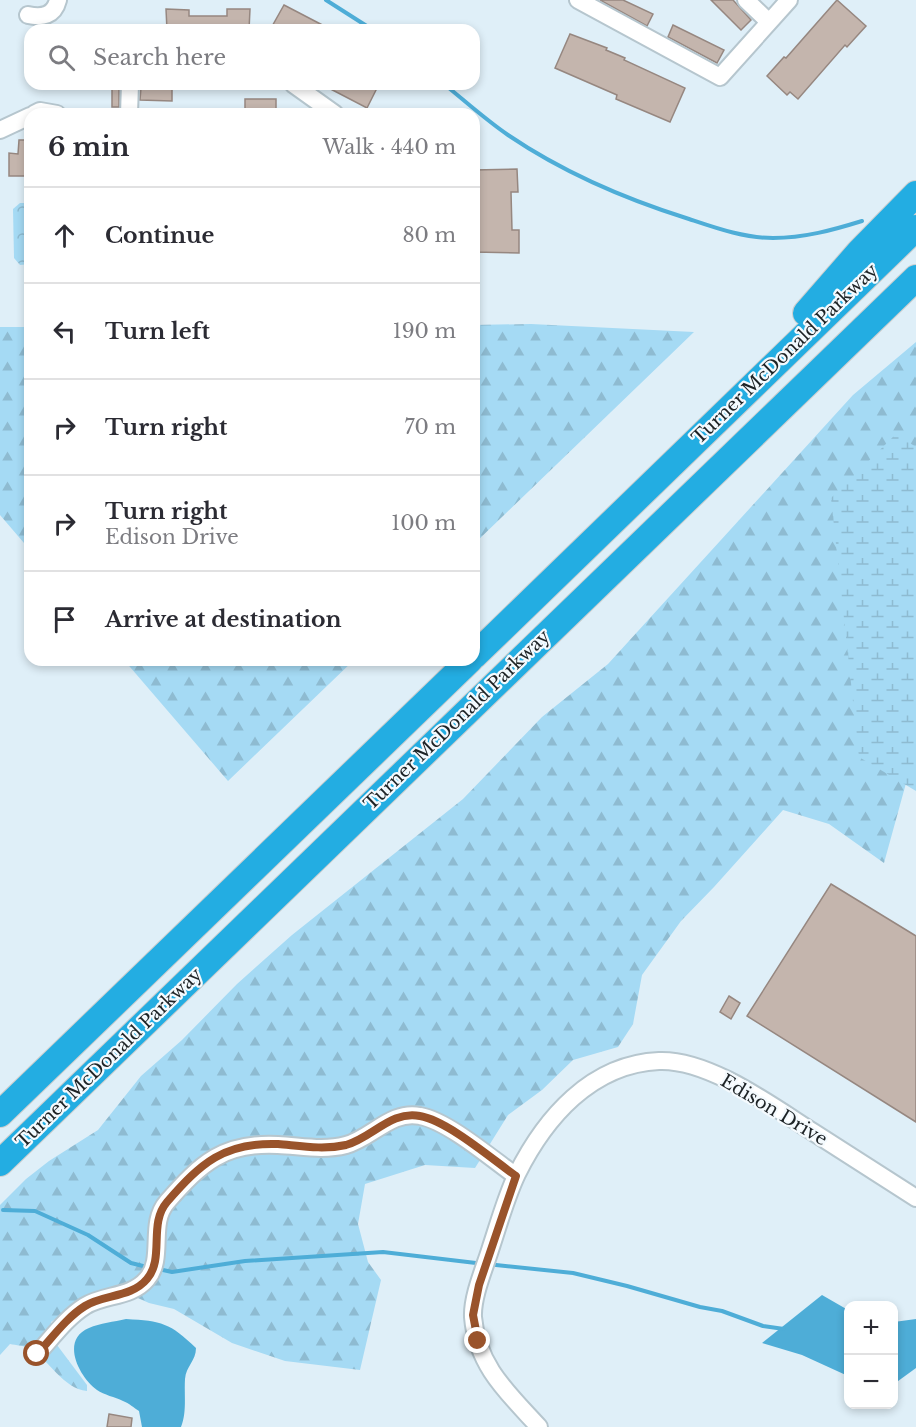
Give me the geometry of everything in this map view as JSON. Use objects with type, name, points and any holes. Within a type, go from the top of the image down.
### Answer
[{"type":"highway","points":[[736,400],[777,346],[810,308],[860,251],[916,194]]},
{"type":"highway","name":"Turner McDonald Parkway","points":[[480,650],[916,228]]},
{"type":"highway","name":"Turner McDonald Parkway","points":[[0,1163],[916,278]]},
{"type":"highway","name":"Turner McDonald Parkway","points":[[0,1113],[464,666]]},
{"type":"highway","points":[[0,1169],[20,1144]]},
{"type":"street","points":[[28,15],[41,18],[50,14],[58,0]]},
{"type":"street","points":[[746,0],[769,22]]},
{"type":"street","points":[[582,1],[720,77],[789,0]]},
{"type":"street","points":[[129,108],[130,90]]},
{"type":"street","points":[[300,90],[326,108]]},
{"type":"street","points":[[0,130],[24,119]]},
{"type":"street","name":"Edison Drive","points":[[539,1427],[501,1385],[485,1362],[473,1315],[479,1285],[516,1176],[531,1149],[562,1107],[588,1084],[625,1067],[659,1061],[698,1067],[743,1088],[916,1198]]},
{"type":"street","points":[[37,1354],[66,1322],[86,1306],[137,1288],[147,1279],[155,1264],[158,1218],[165,1204],[217,1154],[236,1147],[259,1144],[302,1147],[338,1146],[368,1136],[388,1122],[405,1115],[420,1116],[445,1127],[516,1176]]},
{"type":"green space","points":[[20,203],[24,203],[24,265],[20,265],[14,258],[13,209]]},
{"type":"green space","points":[[531,324],[694,332],[480,538],[480,325]]},
{"type":"green space","points":[[0,327],[24,327],[24,543],[0,515]]},
{"type":"green space","points":[[916,342],[916,747],[884,863],[829,824],[783,810],[681,921],[642,975],[633,1024],[618,1047],[573,1060],[542,1090],[508,1115],[475,1168],[425,1165],[365,1184],[358,1224],[368,1262],[381,1280],[360,1370],[285,1361],[232,1343],[174,1309],[149,1303],[120,1290],[85,1298],[51,1322],[54,1341],[87,1385],[87,1391],[71,1385],[29,1348],[10,1344],[0,1355],[0,1205],[26,1179],[49,1161],[98,1130],[141,1076],[182,1040],[237,984],[292,935],[463,799],[542,717],[608,664],[853,395]]},
{"type":"green space","points":[[896,434],[916,447],[916,791],[859,757],[831,498]]},
{"type":"green space","points":[[129,666],[348,666],[228,781]]},
{"type":"shaded area","points":[[822,1295],[844,1308],[844,1374],[802,1355],[762,1343]]},
{"type":"shaded area","points":[[126,1319],[165,1325],[179,1333],[196,1348],[186,1374],[185,1409],[181,1427],[142,1427],[139,1411],[97,1390],[84,1377],[79,1368],[74,1349],[75,1341],[80,1334],[93,1326]]},
{"type":"shaded area","points":[[916,1319],[916,1368],[898,1381],[898,1355],[898,1321]]},
{"type":"building","points":[[600,0],[623,0],[653,14],[647,26]]},
{"type":"building","points":[[711,0],[733,0],[751,20],[741,30]]},
{"type":"building","points":[[837,0],[866,26],[847,47],[845,45],[798,99],[790,92],[787,95],[767,76]]},
{"type":"building","points":[[284,5],[320,24],[273,24]]},
{"type":"building","points":[[166,9],[189,10],[189,16],[227,16],[227,9],[250,9],[249,24],[167,24]]},
{"type":"building","points":[[673,25],[724,50],[717,63],[668,37]]},
{"type":"building","points":[[570,34],[607,48],[606,50],[625,58],[624,60],[685,88],[670,122],[616,99],[617,95],[555,68]]},
{"type":"building","points":[[112,90],[119,90],[119,107],[112,107]]},
{"type":"building","points":[[141,90],[172,90],[172,101],[140,100]]},
{"type":"building","points":[[332,90],[376,90],[367,108]]},
{"type":"building","points":[[245,99],[276,99],[276,108],[245,108]]},
{"type":"building","points":[[19,140],[24,140],[24,176],[9,176],[9,153],[18,154]]},
{"type":"building","points":[[517,169],[518,192],[511,192],[512,230],[519,230],[519,253],[480,252],[480,170]]},
{"type":"building","points":[[831,884],[916,936],[916,1122],[747,1016]]},
{"type":"building","points":[[729,996],[740,1003],[731,1019],[720,1012]]},
{"type":"building","points":[[109,1414],[132,1418],[131,1427],[107,1427]]},
{"type":"waterway","points":[[326,0],[364,24]]},
{"type":"waterway","points":[[451,90],[473,108]]},
{"type":"waterway","points":[[480,114],[529,149],[573,173],[618,194],[709,226],[762,238],[773,238],[818,233],[862,221]]},
{"type":"waterway","points":[[3,1210],[35,1211],[88,1235],[131,1263],[143,1266]]},
{"type":"waterway","points":[[163,1270],[172,1272],[245,1261],[383,1252],[476,1263]]},
{"type":"waterway","points":[[496,1265],[573,1273],[722,1311],[763,1326],[784,1329]]},
{"type":"route","points":[[37,1354],[66,1322],[86,1306],[137,1288],[147,1279],[155,1264],[158,1218],[165,1204],[217,1154],[236,1147],[259,1144],[329,1148],[368,1136],[388,1122],[405,1115],[420,1116],[438,1122],[516,1176],[479,1285],[473,1315],[478,1341]]}]
